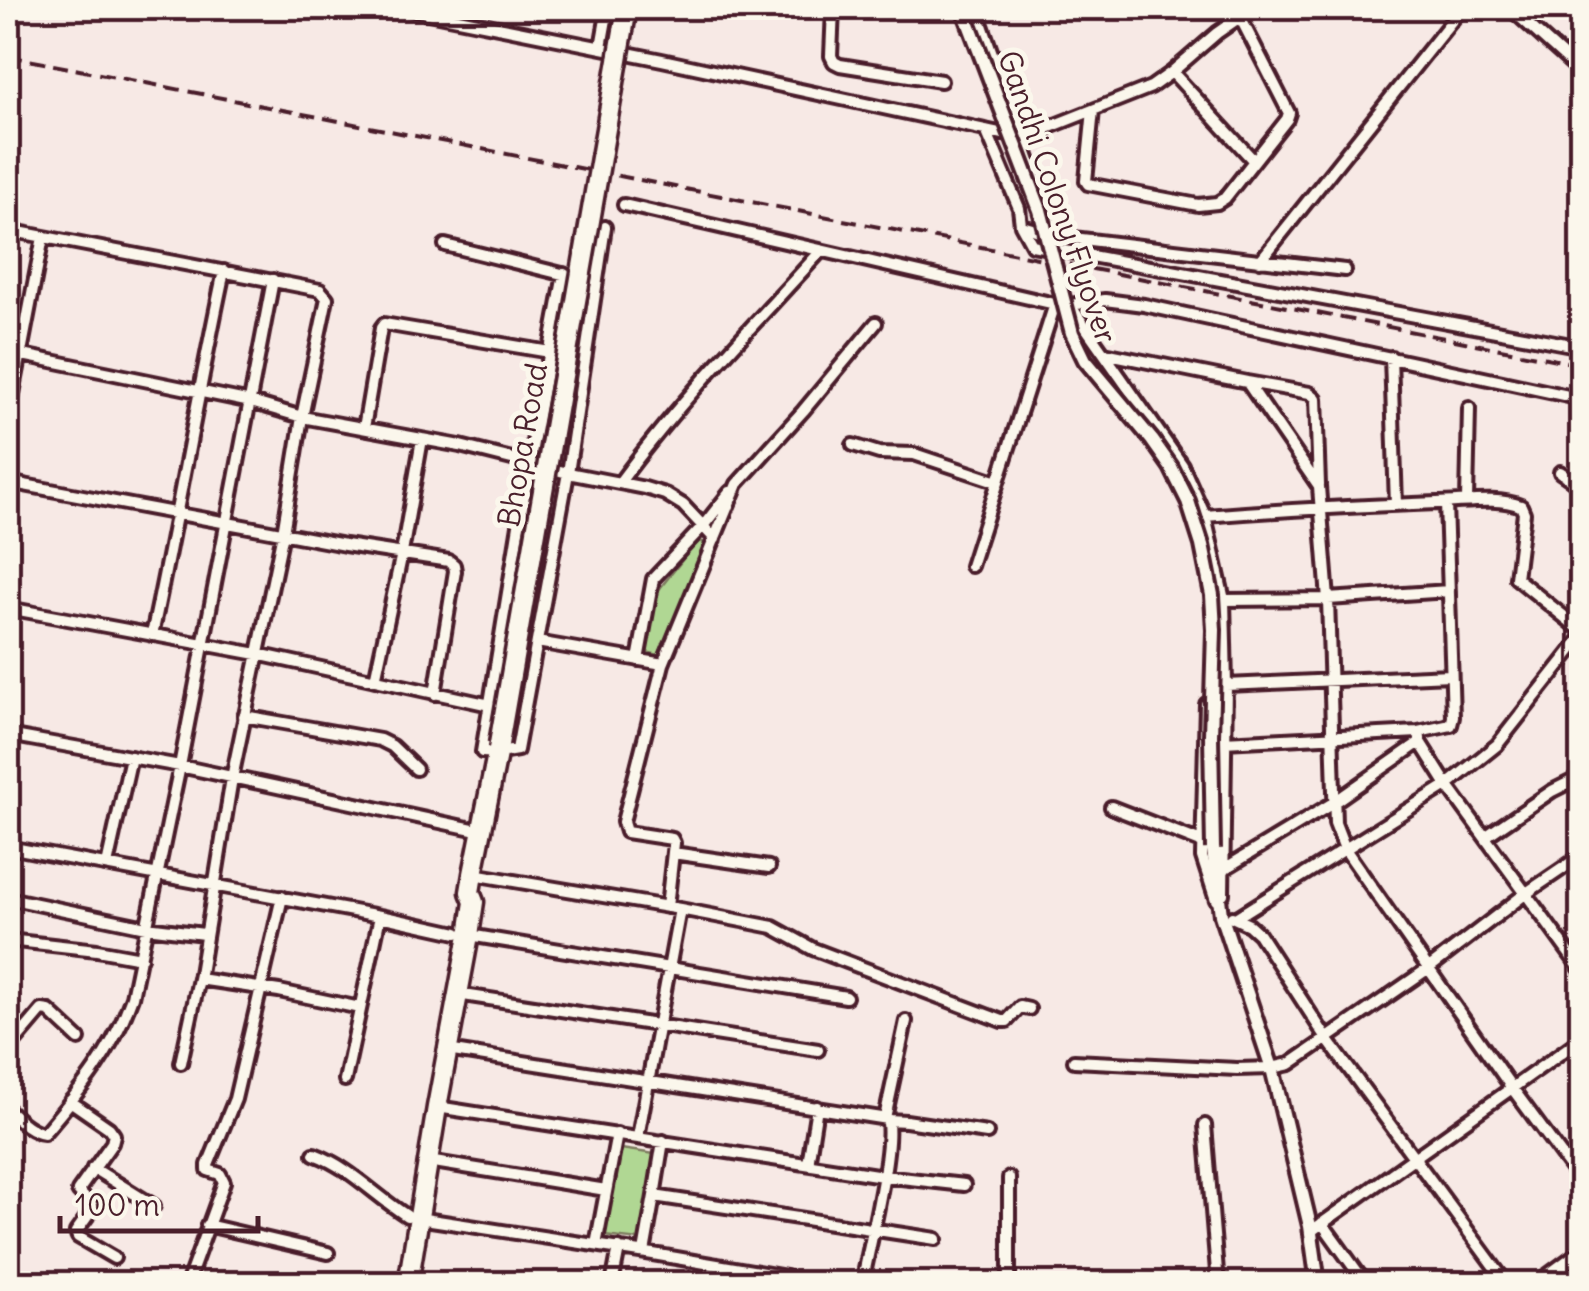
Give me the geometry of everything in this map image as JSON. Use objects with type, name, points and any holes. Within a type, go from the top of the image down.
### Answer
[{"type":"main road","name":"Bhopa Road","points":[[408,1284],[412,1217],[463,934],[474,902],[472,883],[499,748],[627,8]]},
{"type":"main road","name":"Bhopa Road","points":[[396,1284],[428,1160],[457,994],[463,934]]},
{"type":"street","points":[[402,8],[434,11],[1022,138],[1151,87],[1217,33],[1240,17],[1264,8]]},
{"type":"street","points":[[601,48],[608,8]]},
{"type":"street","points":[[815,8],[831,8],[834,62],[941,81]]},
{"type":"street","name":"Gandhi Colony Flyover","points":[[963,8],[1040,210],[1072,333],[1085,360],[1172,467],[1202,545],[1214,630],[1207,846]]},
{"type":"street","points":[[976,8],[1056,236]]},
{"type":"street","points":[[1260,261],[1462,8]]},
{"type":"street","points":[[1510,8],[1582,74]]},
{"type":"street","points":[[1093,110],[1086,181],[1093,186],[1208,205],[1218,203],[1289,113],[1240,17]]},
{"type":"street","points":[[1172,72],[1254,160]]},
{"type":"street","points":[[986,130],[1032,245],[1582,348]]},
{"type":"street","points":[[624,205],[1054,304],[1105,300],[1144,305],[1582,398]]},
{"type":"street","points":[[1021,225],[1056,236],[1344,270]]},
{"type":"street","points":[[564,274],[528,464],[482,752],[516,750],[568,473],[605,227]]},
{"type":"street","points":[[8,230],[320,290],[327,298],[232,778],[181,1063]]},
{"type":"street","points":[[8,420],[43,237]]},
{"type":"street","points":[[445,245],[596,283]]},
{"type":"street","points":[[620,482],[689,395],[820,252],[826,251]]},
{"type":"street","points":[[152,635],[224,271]]},
{"type":"street","points":[[8,1110],[43,1133],[100,1064],[132,997],[273,280]]},
{"type":"street","points":[[971,566],[1054,304]]},
{"type":"street","points":[[1070,305],[1182,465],[1205,516],[1224,600],[1221,915]]},
{"type":"street","points":[[364,428],[384,324],[550,352]]},
{"type":"street","points":[[638,660],[653,579],[876,324]]},
{"type":"street","points":[[8,352],[646,488],[676,499],[715,539]]},
{"type":"street","points":[[1104,353],[1310,393],[1316,398],[1328,598],[1335,823],[1345,849],[1582,1183]]},
{"type":"street","points":[[1391,357],[1396,504]]},
{"type":"street","points":[[1247,382],[1319,487]]},
{"type":"street","points":[[1467,502],[1469,408]]},
{"type":"street","points":[[375,680],[422,439]]},
{"type":"street","points":[[854,445],[880,452],[914,454],[998,482]]},
{"type":"street","points":[[1560,472],[1582,487]]},
{"type":"street","points":[[8,482],[449,561],[454,568],[435,694]]},
{"type":"street","points":[[667,907],[672,839],[632,834],[623,826],[663,664],[737,484]]},
{"type":"street","points":[[1205,516],[1322,507],[1512,502],[1521,506],[1524,514],[1514,576],[1582,634],[1558,670],[1496,745],[1447,785],[1237,918]]},
{"type":"street","points":[[1224,869],[1333,802],[1420,737],[1451,725],[1454,717],[1446,503]]},
{"type":"street","points":[[1224,600],[1449,591]]},
{"type":"street","points":[[8,608],[258,654],[490,705]]},
{"type":"street","points":[[1208,636],[1207,846],[1221,915],[1272,1068],[1316,1228],[1318,1284]]},
{"type":"street","points":[[537,642],[663,664]]},
{"type":"street","points":[[1226,686],[1450,675]]},
{"type":"street","points":[[244,716],[380,740],[416,769]]},
{"type":"street","points":[[8,735],[180,766],[482,831]]},
{"type":"street","points":[[1420,737],[1447,785],[1582,971]]},
{"type":"street","points":[[1223,742],[1420,737]]},
{"type":"street","points":[[108,864],[131,758]]},
{"type":"street","points":[[1485,837],[1552,791],[1582,776]]},
{"type":"street","points":[[1111,808],[1207,846]]},
{"type":"street","points":[[8,847],[463,934],[846,997]]},
{"type":"street","points":[[673,853],[768,867]]},
{"type":"street","points":[[1074,1060],[1237,1070],[1290,1064],[1580,858]]},
{"type":"street","points":[[472,883],[667,907],[765,924],[813,949],[1002,1021],[1007,1021],[1020,1007],[1030,1009]]},
{"type":"street","points":[[187,1284],[224,1179],[210,1171],[208,1165],[234,1099],[282,897]]},
{"type":"street","points":[[8,898],[146,927],[204,934]]},
{"type":"street","points":[[638,1137],[680,909]]},
{"type":"street","points":[[1221,915],[1237,918],[1258,934],[1327,1039],[1507,1284]]},
{"type":"street","points":[[345,1080],[380,916]]},
{"type":"street","points":[[8,940],[142,958]]},
{"type":"street","points":[[198,979],[360,1008]]},
{"type":"street","points":[[457,994],[818,1050]]},
{"type":"street","points":[[8,1050],[45,1009],[79,1038]]},
{"type":"street","points":[[862,1284],[882,1176],[886,1119],[906,1021]]},
{"type":"street","points":[[1316,1228],[1582,1038]]},
{"type":"street","points":[[448,1050],[986,1133]]},
{"type":"street","points":[[70,1101],[114,1135],[112,1144],[78,1191],[90,1202],[92,1211],[76,1232],[114,1258]]},
{"type":"street","points":[[437,1107],[882,1176],[964,1185]]},
{"type":"street","points":[[808,1164],[817,1107]]},
{"type":"street","points":[[1204,1126],[1218,1284]]},
{"type":"street","points":[[596,1245],[617,1134]]},
{"type":"street","points":[[644,1252],[663,1142]]},
{"type":"street","points":[[314,1154],[340,1164],[383,1200],[412,1217],[787,1277]]},
{"type":"street","points":[[428,1160],[606,1190]]},
{"type":"street","points":[[93,1168],[154,1206]]},
{"type":"street","points":[[1009,1178],[1009,1284]]},
{"type":"street","points":[[654,1196],[936,1240]]},
{"type":"street","points":[[208,1225],[328,1254]]},
{"type":"street","points":[[1316,1228],[1366,1284]]},
{"type":"street","points":[[612,1284],[619,1248]]},
{"type":"street","points":[[1536,1284],[1582,1250]]},
{"type":"green space","points":[[698,540],[707,544],[663,656],[646,652],[657,592]]},
{"type":"green space","points":[[621,1149],[655,1154],[639,1240],[604,1236]]},
{"type":"railway","points":[[8,56],[1582,365]]}]
